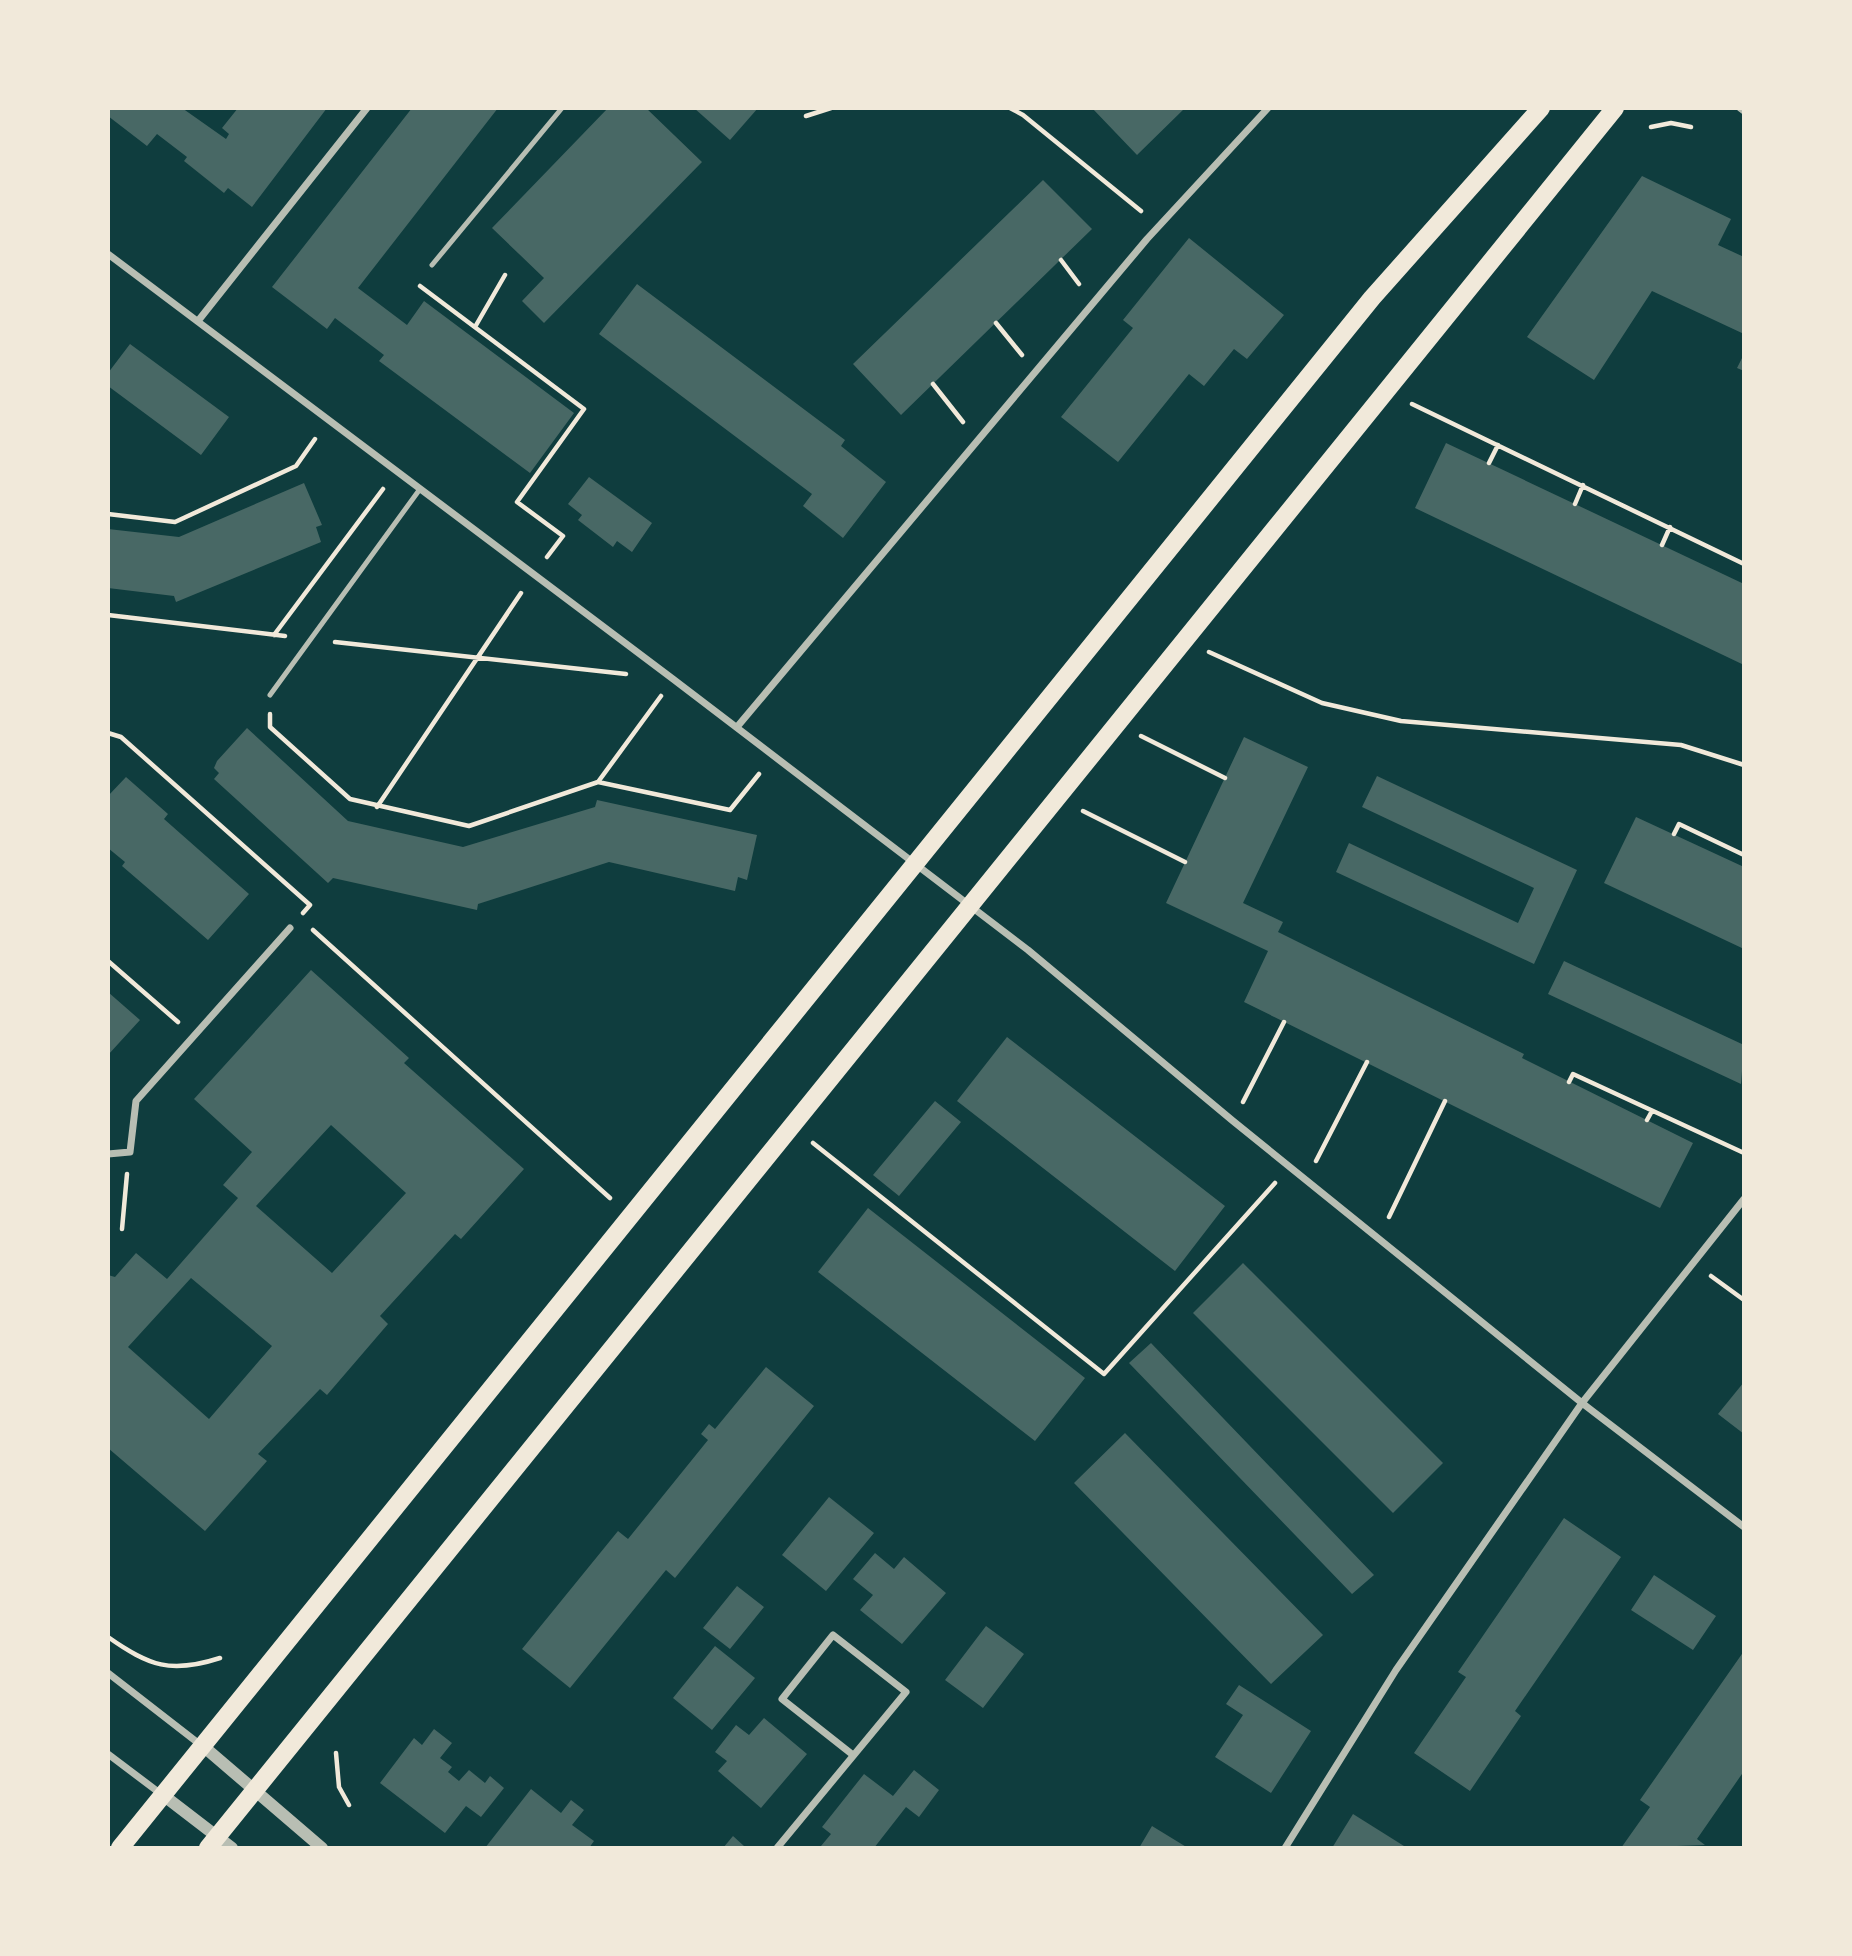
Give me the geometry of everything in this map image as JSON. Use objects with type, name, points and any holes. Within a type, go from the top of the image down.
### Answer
[{"type":"main road","points":[[120,1847],[1373,298],[1541,108]]},
{"type":"main road","points":[[213,1842],[1615,108]]},
{"type":"street","points":[[198,321],[367,108]]},
{"type":"street","points":[[737,727],[1159,226],[1268,108]]},
{"type":"street","points":[[108,254],[971,906],[1583,1403],[1744,1527]]},
{"type":"street","points":[[108,1154],[130,1152],[136,1101],[290,928]]},
{"type":"street","points":[[1285,1847],[1396,1670],[1583,1403],[1744,1199]]},
{"type":"street","points":[[777,1847],[906,1692],[833,1635],[782,1699],[853,1755]]},
{"type":"street","points":[[108,1674],[203,1746],[322,1847]]},
{"type":"street","points":[[108,1754],[163,1795],[213,1842],[232,1847]]},
{"type":"lane","points":[[432,265],[562,108]]},
{"type":"lane","points":[[270,695],[420,489]]},
{"type":"path","points":[[806,116],[831,108]]},
{"type":"path","points":[[1010,108],[1023,115],[1159,226]]},
{"type":"path","points":[[1651,127],[1671,123],[1691,127]]},
{"type":"path","points":[[1060,260],[1093,303]]},
{"type":"path","points":[[475,327],[505,275]]},
{"type":"path","points":[[377,807],[474,658],[563,536],[517,502],[584,409],[426,291]]},
{"type":"path","points":[[996,323],[1036,372]]},
{"type":"path","points":[[933,384],[978,440]]},
{"type":"path","points":[[1386,392],[1744,564]]},
{"type":"path","points":[[108,514],[175,522],[296,466],[328,421]]},
{"type":"path","points":[[1489,463],[1498,444]]},
{"type":"path","points":[[274,635],[396,472]]},
{"type":"path","points":[[1575,504],[1583,485]]},
{"type":"path","points":[[1662,545],[1670,527]]},
{"type":"path","points":[[108,615],[673,679]]},
{"type":"path","points":[[1184,641],[1322,702],[1401,722],[1681,746],[1744,765]]},
{"type":"path","points":[[598,782],[673,679]]},
{"type":"path","points":[[270,695],[270,726],[350,799],[469,826],[598,782],[730,810],[774,755]]},
{"type":"path","points":[[1117,725],[1225,778]]},
{"type":"path","points":[[108,733],[121,737],[310,905],[290,928]]},
{"type":"path","points":[[1058,798],[1185,862]]},
{"type":"path","points":[[1674,834],[1679,824],[1744,855]]},
{"type":"path","points":[[299,918],[629,1215]]},
{"type":"path","points":[[108,961],[194,1036]]},
{"type":"path","points":[[1233,1121],[1284,1022]]},
{"type":"path","points":[[1306,1180],[1367,1062]]},
{"type":"path","points":[[1569,1082],[1573,1074],[1744,1153]]},
{"type":"path","points":[[1379,1237],[1445,1101]]},
{"type":"path","points":[[1647,1120],[1652,1111]]},
{"type":"path","points":[[792,1126],[1104,1374],[1290,1167]]},
{"type":"path","points":[[122,1229],[130,1152]]},
{"type":"path","points":[[1693,1263],[1744,1300]]},
{"type":"path","points":[[108,1637],[160,1667],[195,1667],[220,1658]]},
{"type":"path","points":[[336,1753],[339,1787],[349,1805]]},
{"type":"building","points":[[108,108],[182,108],[226,139],[229,134],[222,128],[238,108],[327,108],[252,207],[228,188],[224,193],[184,161],[187,157],[157,134],[147,146],[108,116]]},
{"type":"building","points":[[412,108],[498,108],[358,288],[407,325],[424,301],[574,413],[530,473],[379,361],[384,355],[335,318],[327,329],[272,287]]},
{"type":"building","points":[[608,108],[646,108],[702,162],[544,323],[522,301],[544,278],[492,228]]},
{"type":"building","points":[[694,108],[758,108],[730,140]]},
{"type":"building","points":[[1092,108],[1185,108],[1137,155]]},
{"type":"building","points":[[1642,176],[1731,219],[1718,245],[1744,257],[1744,334],[1652,291],[1594,380],[1527,337]]},
{"type":"building","points":[[1043,180],[1092,229],[901,415],[853,364]]},
{"type":"building","points":[[1189,238],[1284,315],[1247,359],[1234,349],[1204,386],[1189,374],[1118,462],[1061,417],[1133,328],[1123,320]]},
{"type":"building","points":[[637,284],[845,440],[841,446],[886,482],[843,538],[803,506],[812,494],[599,334]]},
{"type":"building","points":[[130,344],[229,417],[201,455],[108,386],[108,373]]},
{"type":"building","points":[[1744,354],[1744,371],[1737,368]]},
{"type":"building","points":[[1446,443],[1744,584],[1744,665],[1415,508]]},
{"type":"building","points":[[589,477],[652,523],[632,552],[617,541],[613,547],[578,520],[582,515],[568,504]]},
{"type":"building","points":[[304,483],[322,525],[316,527],[321,542],[176,602],[174,596],[108,588],[108,529],[179,537]]},
{"type":"building","points":[[247,728],[348,821],[463,847],[595,807],[597,800],[757,835],[747,880],[738,877],[735,891],[609,862],[478,904],[477,910],[333,878],[328,883],[214,779],[219,773],[214,768],[217,761]]},
{"type":"building","points":[[1244,737],[1308,767],[1243,903],[1283,922],[1278,932],[1524,1054],[1522,1058],[1693,1143],[1660,1208],[1244,1002],[1268,951],[1166,903]]},
{"type":"building","points":[[1377,776],[1577,870],[1534,964],[1336,872],[1349,843],[1518,923],[1534,888],[1362,807]]},
{"type":"building","points":[[126,777],[168,814],[164,819],[249,894],[208,940],[122,866],[125,862],[108,848],[108,796]]},
{"type":"building","points":[[1636,817],[1744,867],[1744,949],[1604,883]]},
{"type":"building","points":[[1564,961],[1744,1045],[1741,1084],[1548,994]]},
{"type":"building","points":[[311,970],[409,1058],[404,1063],[524,1169],[461,1239],[455,1234],[380,1316],[388,1324],[327,1395],[320,1389],[258,1454],[267,1461],[205,1531],[108,1448],[108,1275],[115,1277],[136,1253],[167,1279],[238,1198],[223,1185],[252,1152],[194,1099]],"holes":[[[331,1125],[406,1193],[332,1273],[256,1206]],[[191,1278],[272,1346],[209,1419],[128,1347]]]},
{"type":"building","points":[[108,992],[140,1020],[108,1055]]},
{"type":"building","points":[[1007,1037],[1225,1206],[1175,1271],[957,1101]]},
{"type":"building","points":[[935,1101],[961,1122],[899,1196],[873,1175]]},
{"type":"building","points":[[868,1208],[1085,1378],[1035,1441],[818,1272]]},
{"type":"building","points":[[1243,1263],[1443,1463],[1393,1513],[1193,1313]]},
{"type":"building","points":[[1151,1343],[1374,1575],[1352,1594],[1129,1363]]},
{"type":"building","points":[[766,1367],[814,1406],[675,1578],[666,1570],[570,1688],[522,1649],[618,1531],[628,1539],[708,1440],[701,1434],[709,1424],[715,1429]]},
{"type":"building","points":[[1744,1382],[1744,1434],[1718,1414]]},
{"type":"building","points":[[1125,1433],[1323,1635],[1271,1684],[1074,1483]]},
{"type":"building","points":[[829,1497],[874,1533],[826,1591],[782,1555]]},
{"type":"building","points":[[1564,1518],[1621,1557],[1515,1711],[1521,1716],[1470,1791],[1414,1753],[1466,1677],[1458,1672]]},
{"type":"building","points":[[875,1553],[894,1569],[904,1557],[946,1593],[902,1644],[860,1610],[873,1595],[853,1579]]},
{"type":"building","points":[[1654,1575],[1716,1616],[1693,1650],[1631,1610]]},
{"type":"building","points":[[737,1586],[764,1607],[730,1649],[703,1628]]},
{"type":"building","points":[[986,1626],[1024,1654],[983,1708],[945,1680]]},
{"type":"building","points":[[715,1646],[755,1678],[712,1730],[673,1698]]},
{"type":"building","points":[[1744,1651],[1744,1771],[1697,1839],[1705,1845],[1621,1848],[1650,1807],[1640,1800]]},
{"type":"building","points":[[1239,1685],[1311,1731],[1271,1793],[1215,1757],[1243,1715],[1226,1704]]},
{"type":"building","points":[[764,1718],[807,1754],[761,1808],[718,1771],[727,1761],[715,1752],[736,1725],[749,1735]]},
{"type":"building","points":[[434,1729],[452,1743],[440,1758],[452,1767],[448,1772],[459,1781],[469,1770],[485,1783],[490,1776],[504,1788],[481,1817],[466,1806],[445,1833],[380,1783],[414,1738],[422,1745]]},
{"type":"building","points":[[914,1770],[939,1790],[919,1817],[906,1807],[874,1848],[821,1846],[831,1834],[822,1827],[864,1774],[893,1796]]},
{"type":"building","points":[[531,1789],[561,1813],[571,1800],[584,1810],[572,1825],[594,1841],[589,1848],[485,1848]]},
{"type":"building","points":[[1353,1814],[1404,1846],[1403,1848],[1332,1848]]},
{"type":"building","points":[[1152,1826],[1188,1848],[1139,1848]]},
{"type":"building","points":[[733,1836],[744,1846],[723,1848]]}]
